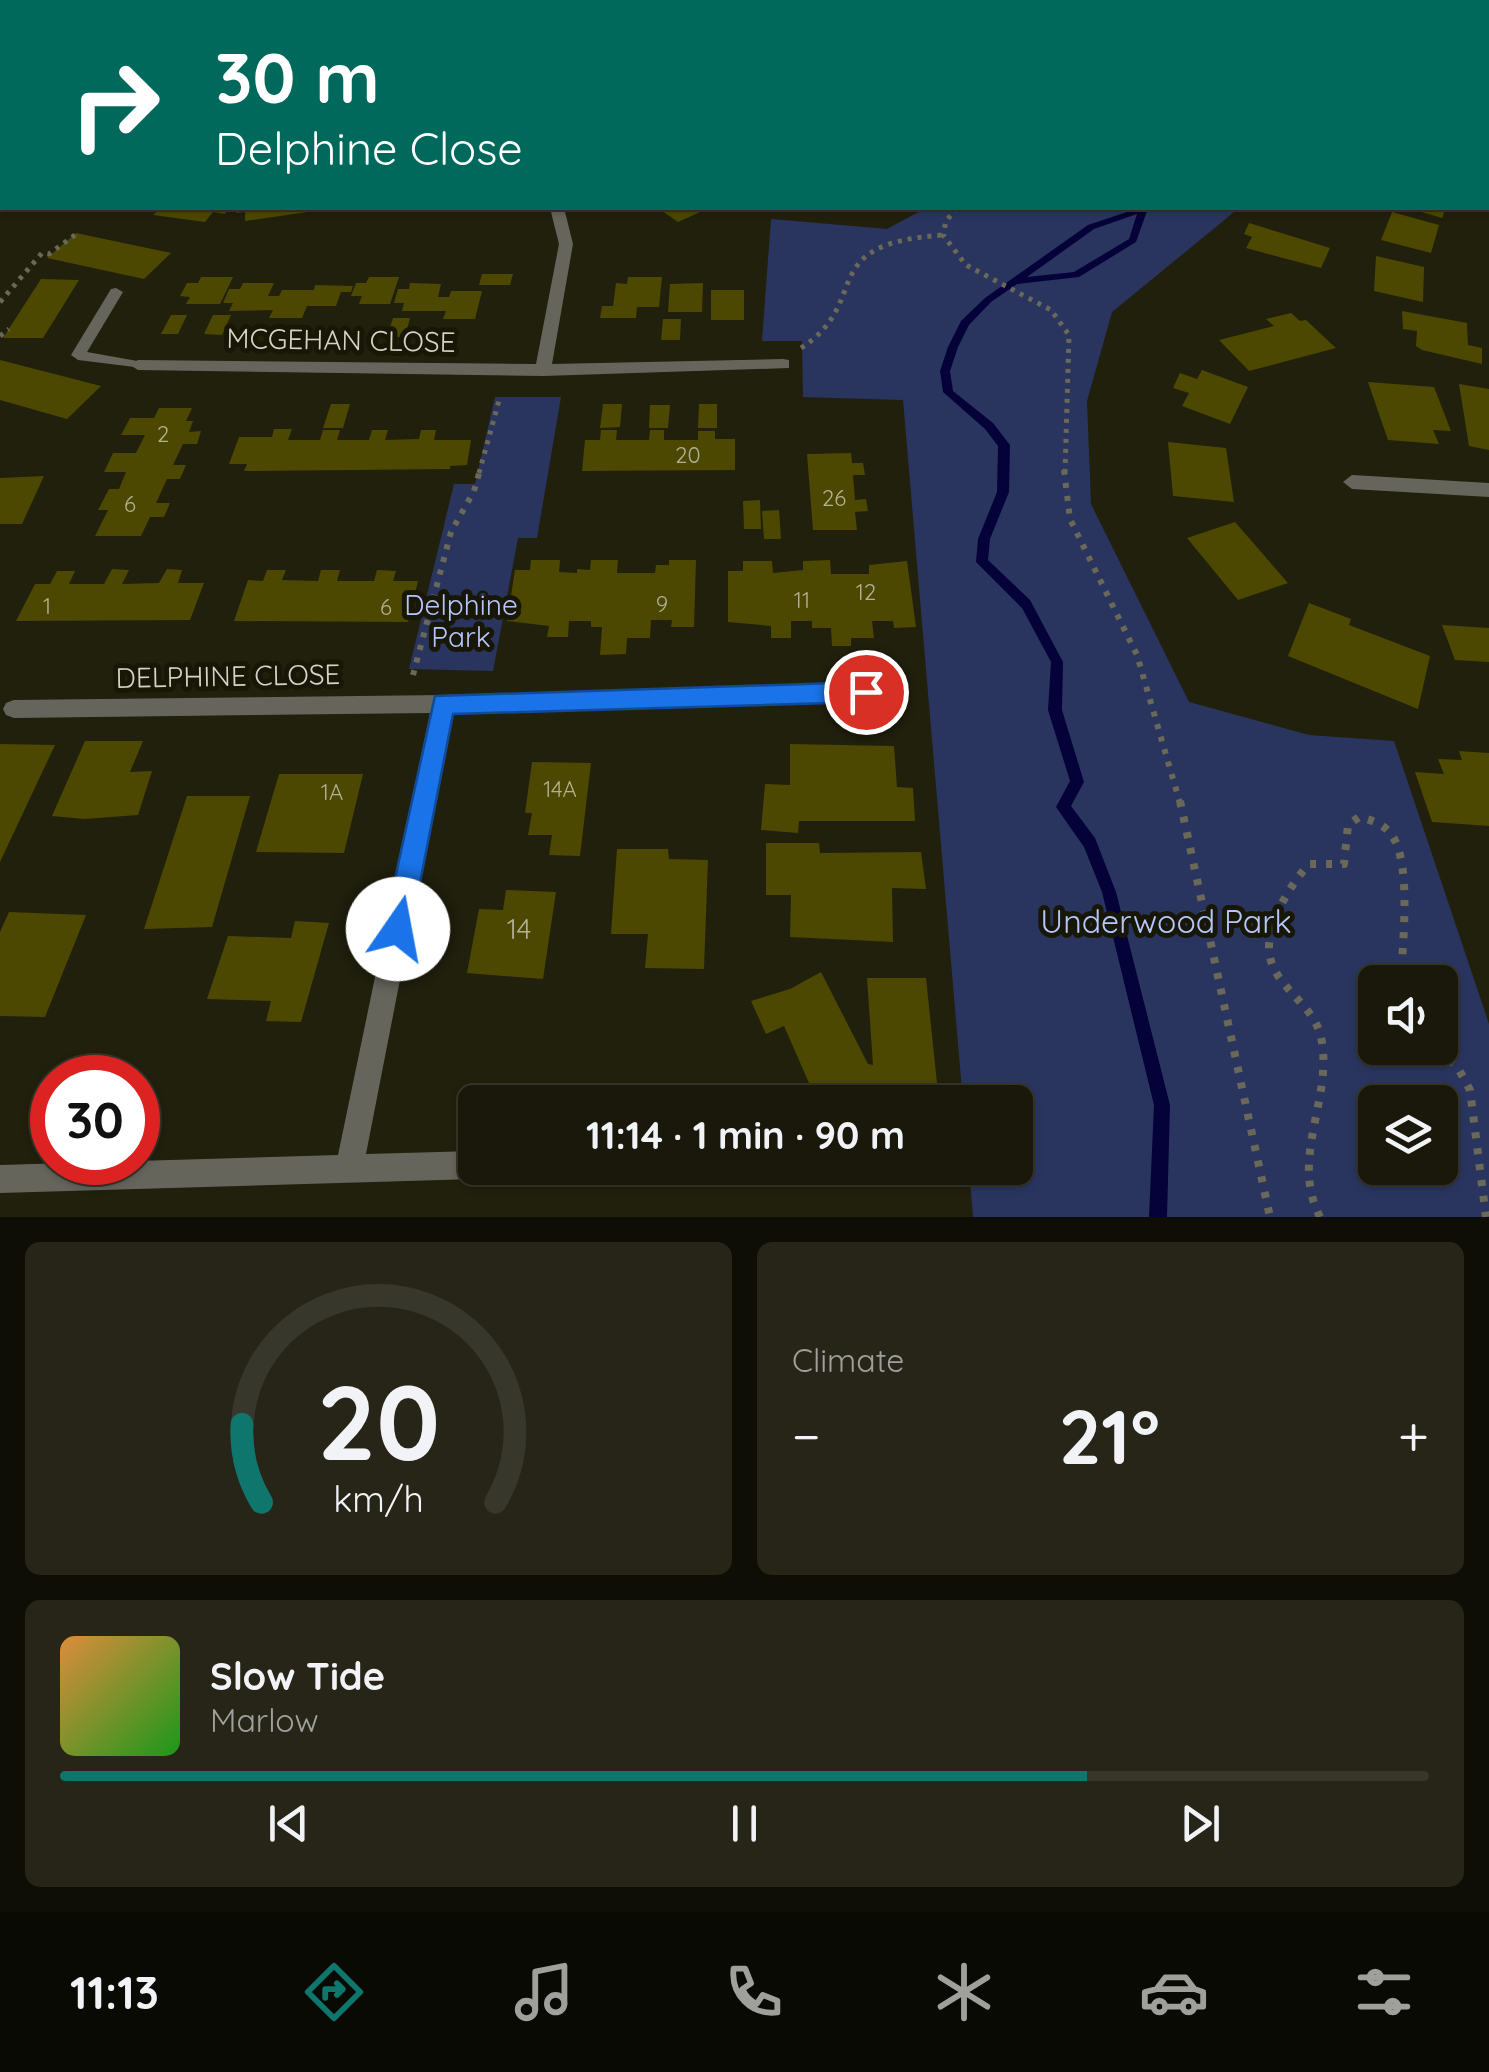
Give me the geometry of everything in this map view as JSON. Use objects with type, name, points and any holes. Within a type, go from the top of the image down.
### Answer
[{"type":"street","points":[[543,370],[566,244],[558,210]]},
{"type":"street","name":"MCGEHAN CLOSE","points":[[138,365],[543,370],[782,364]]},
{"type":"street","points":[[1352,482],[1489,490]]},
{"type":"street","name":"DELPHINE CLOSE","points":[[14,709],[443,704],[866,692]]},
{"type":"street","points":[[349,1169],[443,704]]},
{"type":"street","points":[[0,1179],[458,1166]]},
{"type":"lane","points":[[116,292],[78,356],[138,365]]},
{"type":"path","points":[[955,210],[946,221],[943,235],[966,265],[1051,310],[1066,328],[1071,347],[1064,466],[1070,519],[1137,655],[1172,765],[1270,1217]]},
{"type":"path","points":[[0,302],[42,253],[48,254],[74,235]]},
{"type":"path","points":[[810,342],[830,326],[842,301],[844,284],[856,265],[875,248],[905,237],[943,235]]},
{"type":"path","points":[[0,336],[8,330]]},
{"type":"path","points":[[402,704],[418,661],[451,532],[474,490],[502,388]]},
{"type":"path","points":[[1320,1217],[1312,1207],[1309,1160],[1322,1037],[1315,1016],[1276,978],[1270,963],[1269,942],[1299,874],[1309,864],[1338,868],[1344,864],[1348,825],[1359,818],[1375,822],[1394,838],[1400,865],[1402,965]]},
{"type":"path","points":[[1455,1065],[1470,1090],[1486,1217]]},
{"type":"green space","name":"Underwood Park","points":[[922,210],[1237,210],[1112,312],[1087,401],[1091,504],[1189,702],[1309,735],[1394,741],[1489,1024],[1489,1217],[973,1217],[970,1185],[1033,1185],[1033,1085],[962,1085],[903,400],[803,397],[802,341],[762,341],[771,219],[887,229]]},
{"type":"green space","name":"Delphine Park","points":[[495,397],[561,397],[537,538],[518,538],[493,671],[409,669],[454,484],[475,484]]},
{"type":"building","points":[[159,210],[228,210],[225,214],[213,212],[205,222],[153,215]]},
{"type":"building","points":[[237,210],[308,210],[245,221],[245,212],[236,213]]},
{"type":"building","points":[[661,210],[705,210],[678,222]]},
{"type":"building","points":[[1415,210],[1445,210],[1442,218]]},
{"type":"building","points":[[1392,212],[1439,225],[1431,253],[1381,240]]},
{"type":"building","points":[[1249,223],[1330,248],[1321,268],[1246,248],[1252,237],[1244,234]]},
{"type":"building","points":[[76,233],[171,253],[144,279],[47,258]]},
{"type":"building","points":[[1376,256],[1424,267],[1423,302],[1374,291]]},
{"type":"building","points":[[482,274],[513,274],[510,285],[479,285]]},
{"type":"building","points":[[201,277],[233,277],[220,304],[186,304],[190,297],[180,296],[187,283],[198,283]]},
{"type":"building","points":[[369,277],[399,277],[390,304],[359,304],[362,296],[351,296],[356,283],[366,283]]},
{"type":"building","points":[[628,277],[662,277],[659,307],[637,307],[636,318],[600,318],[602,306],[613,306],[616,283],[627,284]]},
{"type":"building","points":[[41,279],[79,280],[43,338],[3,338]]},
{"type":"building","points":[[243,283],[274,283],[268,296],[279,296],[282,290],[314,290],[315,285],[353,286],[351,292],[341,292],[336,306],[307,306],[302,318],[269,318],[273,310],[229,311],[233,303],[223,303],[229,289],[240,289]]},
{"type":"building","points":[[410,283],[441,284],[438,297],[449,297],[451,291],[482,291],[475,319],[443,319],[446,311],[402,311],[404,303],[394,303],[398,289],[409,289]]},
{"type":"building","points":[[703,283],[702,312],[668,312],[670,284]]},
{"type":"building","points":[[711,290],[744,290],[744,320],[711,320]]},
{"type":"building","points":[[1402,311],[1467,323],[1468,345],[1482,348],[1482,364],[1422,350],[1416,346],[1417,331],[1403,329]]},
{"type":"building","points":[[1291,313],[1300,321],[1306,320],[1336,348],[1249,371],[1219,340],[1274,326],[1266,319]]},
{"type":"building","points":[[171,315],[187,315],[178,334],[161,334]]},
{"type":"building","points":[[213,315],[231,315],[222,335],[204,334]]},
{"type":"building","points":[[393,318],[410,318],[405,337],[387,337]]},
{"type":"building","points":[[663,319],[681,319],[680,340],[661,340]]},
{"type":"building","points":[[0,360],[101,386],[67,419],[0,400]]},
{"type":"building","points":[[1202,370],[1248,387],[1230,424],[1182,406],[1189,393],[1173,388],[1180,373],[1197,379]]},
{"type":"building","points":[[1368,382],[1434,387],[1451,431],[1433,430],[1439,444],[1388,440]]},
{"type":"building","points":[[1459,384],[1489,389],[1489,450],[1469,446]]},
{"type":"building","points":[[331,404],[350,404],[343,428],[323,428]]},
{"type":"building","points":[[603,404],[622,404],[620,427],[600,428]]},
{"type":"building","points":[[699,404],[717,404],[717,428],[698,428]]},
{"type":"building","points":[[650,405],[670,405],[668,428],[649,428]]},
{"type":"building","points":[[159,408],[192,408],[186,421],[193,421],[189,432],[201,431],[197,444],[183,444],[173,465],[186,465],[180,479],[167,479],[156,503],[170,503],[164,517],[150,517],[141,536],[95,536],[108,510],[98,510],[109,489],[119,489],[126,472],[104,472],[113,453],[136,453],[145,435],[121,435],[130,418],[154,418]]},
{"type":"building","points":[[274,429],[292,429],[288,440],[320,440],[323,430],[340,430],[337,440],[369,440],[372,430],[388,430],[385,440],[419,439],[421,430],[436,430],[434,440],[471,440],[467,465],[450,469],[244,471],[247,464],[229,464],[239,437],[272,437]]},
{"type":"building","points":[[601,430],[617,430],[616,440],[649,440],[650,430],[664,430],[664,440],[698,440],[698,431],[715,431],[715,439],[735,439],[735,470],[582,471],[585,440],[600,440]]},
{"type":"building","points":[[1168,442],[1226,448],[1234,502],[1173,496]]},
{"type":"building","points":[[851,453],[852,463],[863,463],[865,475],[853,475],[855,500],[866,499],[868,511],[855,512],[857,530],[813,530],[807,454]]},
{"type":"building","points":[[44,476],[22,524],[0,524],[0,478]]},
{"type":"building","points":[[760,500],[761,529],[744,529],[743,501]]},
{"type":"building","points":[[779,510],[781,539],[764,539],[762,511]]},
{"type":"building","points":[[1235,522],[1288,583],[1238,600],[1187,538]]},
{"type":"building","points":[[531,560],[560,560],[559,572],[577,573],[577,569],[590,570],[591,560],[618,560],[617,573],[655,573],[656,565],[669,565],[669,560],[696,560],[694,627],[671,627],[672,620],[651,620],[650,638],[627,638],[626,654],[600,655],[602,627],[591,627],[591,621],[569,621],[568,637],[547,637],[549,626],[507,621],[515,570],[530,570]]},
{"type":"building","points":[[830,560],[831,574],[869,574],[869,565],[907,561],[916,627],[894,628],[893,621],[872,621],[874,638],[851,638],[851,646],[832,646],[831,628],[812,628],[812,621],[791,621],[791,638],[771,638],[771,626],[728,622],[728,571],[743,571],[743,561],[772,561],[773,573],[803,570],[803,561]]},
{"type":"building","points":[[112,569],[129,570],[122,584],[159,583],[167,569],[182,570],[178,583],[204,583],[190,620],[16,621],[35,584],[50,584],[57,571],[75,571],[69,584],[104,584]]},
{"type":"building","points":[[267,570],[286,570],[282,580],[318,581],[321,570],[340,570],[337,581],[374,581],[377,570],[396,571],[393,581],[418,581],[408,622],[234,621],[248,580],[263,581]]},
{"type":"building","points":[[1309,603],[1351,619],[1349,625],[1430,656],[1418,709],[1288,656]]},
{"type":"building","points":[[1442,625],[1489,628],[1489,662],[1455,660]]},
{"type":"building","points":[[85,741],[143,741],[130,772],[152,771],[138,815],[84,819],[52,816]]},
{"type":"building","points":[[0,744],[55,745],[0,862]]},
{"type":"building","points":[[790,744],[894,746],[897,787],[913,788],[915,821],[799,821],[798,833],[761,830],[765,784],[790,785]]},
{"type":"building","points":[[1459,751],[1489,753],[1489,826],[1432,822],[1415,772],[1444,774],[1438,759],[1462,760]]},
{"type":"building","points":[[532,762],[591,763],[580,856],[549,855],[552,835],[528,835],[532,813],[525,813]]},
{"type":"building","points":[[279,774],[363,774],[344,853],[256,852]]},
{"type":"building","points":[[187,796],[250,796],[212,927],[144,929]]},
{"type":"building","points":[[766,843],[819,843],[820,853],[921,852],[926,889],[892,888],[893,942],[790,937],[791,895],[766,895]]},
{"type":"building","points":[[617,849],[668,849],[669,859],[708,860],[704,969],[645,968],[648,934],[611,934]]},
{"type":"building","points":[[506,890],[556,892],[543,979],[467,973],[479,909],[503,910]]},
{"type":"building","points":[[9,912],[86,915],[45,1017],[0,1016],[0,932]]},
{"type":"building","points":[[295,921],[329,923],[301,1022],[266,1021],[271,1001],[207,999],[228,936],[291,938]]},
{"type":"building","points":[[821,972],[868,1064],[873,1065],[867,978],[926,978],[937,1085],[810,1085],[784,1026],[766,1034],[751,1001],[790,989]]},
{"type":"waterway","points":[[1015,281],[1091,227],[1140,210]]},
{"type":"waterway","points":[[1015,281],[1076,275],[1133,240],[1143,211]]},
{"type":"waterway","points":[[1015,281],[965,323],[945,371],[948,392],[989,426],[1004,445],[1003,492],[984,539],[982,562],[1026,604],[1057,662],[1055,710],[1077,782],[1063,807],[1090,843],[1109,892],[1162,1105],[1158,1217]]},
{"type":"route","points":[[398,929],[443,704],[866,692]]}]
